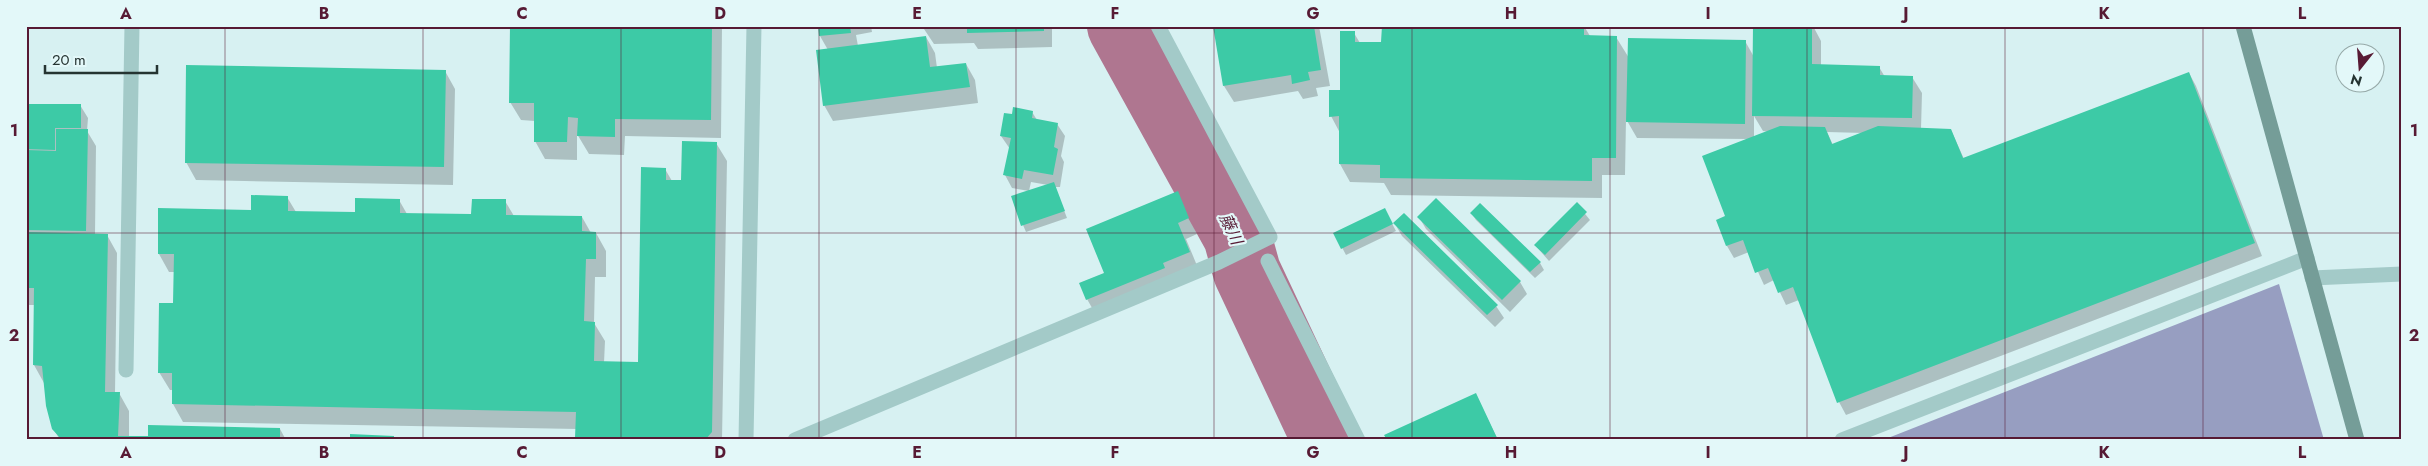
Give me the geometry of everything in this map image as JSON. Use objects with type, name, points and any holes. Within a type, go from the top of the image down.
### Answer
[{"type":"street","points":[[126,370],[132,26]]},
{"type":"street","points":[[746,440],[754,26]]},
{"type":"street","points":[[795,440],[1219,262],[1270,237],[1158,26]]},
{"type":"street","points":[[2242,26],[2357,440]]},
{"type":"street","points":[[1842,440],[2306,258]]},
{"type":"street","points":[[1268,261],[1358,440]]},
{"type":"street","points":[[2312,278],[2402,274]]},
{"type":"shaded area","points":[[2279,284],[2324,440],[1883,440]]},
{"type":"building","points":[[510,26],[712,26],[711,120],[615,119],[615,137],[577,136],[578,118],[568,117],[567,142],[534,142],[534,103],[509,103]]},
{"type":"building","points":[[818,26],[850,26],[851,33],[819,36]]},
{"type":"building","points":[[967,26],[1044,26],[1044,31],[967,33]]},
{"type":"building","points":[[1213,26],[1314,26],[1321,70],[1308,72],[1310,80],[1292,84],[1291,75],[1223,86]]},
{"type":"building","points":[[1382,26],[1584,26],[1584,35],[1617,36],[1616,158],[1592,158],[1592,181],[1380,178],[1380,165],[1339,164],[1339,116],[1329,117],[1329,90],[1340,90],[1340,31],[1355,31],[1355,42],[1381,42]]},
{"type":"building","points":[[1753,26],[1812,26],[1812,64],[1880,66],[1880,75],[1913,76],[1912,118],[1752,116]]},
{"type":"building","points":[[926,36],[930,67],[966,63],[970,87],[823,106],[816,50]]},
{"type":"building","points":[[1628,38],[1746,40],[1745,124],[1626,122]]},
{"type":"building","points":[[186,65],[446,70],[444,167],[185,163]]},
{"type":"building","points":[[2189,72],[2255,243],[1837,403],[1793,287],[1778,293],[1768,268],[1755,273],[1743,240],[1726,246],[1716,220],[1725,216],[1702,156],[1780,126],[1825,127],[1832,144],[1878,126],[1951,129],[1963,158]]},
{"type":"building","points":[[26,104],[81,104],[81,128],[55,128],[55,150],[26,149]]},
{"type":"building","points":[[1013,107],[1033,111],[1032,118],[1058,123],[1054,147],[1058,149],[1053,175],[1024,170],[1022,179],[1003,175],[1011,138],[1000,136],[1004,113],[1012,114]]},
{"type":"building","points":[[56,129],[88,129],[86,231],[26,230],[26,150],[56,151]]},
{"type":"building","points":[[682,141],[717,142],[712,432],[705,440],[522,440],[522,437],[575,438],[576,412],[172,404],[172,373],[158,373],[159,303],[173,303],[174,254],[158,254],[158,208],[251,210],[251,195],[288,196],[288,211],[355,212],[355,198],[400,199],[400,213],[471,214],[472,199],[506,199],[506,215],[582,216],[582,231],[596,232],[596,259],[586,259],[584,321],[595,322],[594,361],[638,362],[641,167],[666,168],[666,180],[681,180]]},
{"type":"building","points":[[1054,182],[1065,211],[1021,226],[1011,196]]},
{"type":"building","points":[[1178,191],[1189,218],[1178,223],[1190,252],[1163,263],[1165,268],[1086,300],[1079,283],[1104,273],[1086,229]]},
{"type":"building","points":[[1436,198],[1521,281],[1502,300],[1417,217]]},
{"type":"building","points":[[1577,202],[1587,212],[1545,255],[1534,245]]},
{"type":"building","points":[[1480,203],[1541,262],[1530,272],[1470,213]]},
{"type":"building","points":[[1385,208],[1393,224],[1341,249],[1333,233]]},
{"type":"building","points":[[1404,213],[1498,305],[1487,315],[1393,223]]},
{"type":"building","points":[[26,232],[108,234],[105,392],[120,392],[118,436],[148,436],[148,425],[280,428],[280,440],[62,440],[52,429],[46,406],[42,366],[33,365],[34,288],[26,288]]},
{"type":"building","points":[[1476,393],[1498,440],[1387,440],[1384,435]]},
{"type":"building","points":[[350,434],[394,436],[394,440],[350,440]]},
{"type":"waterway","name":"藤川","points":[[1121,26],[1237,236],[1247,272],[1326,440]]}]
